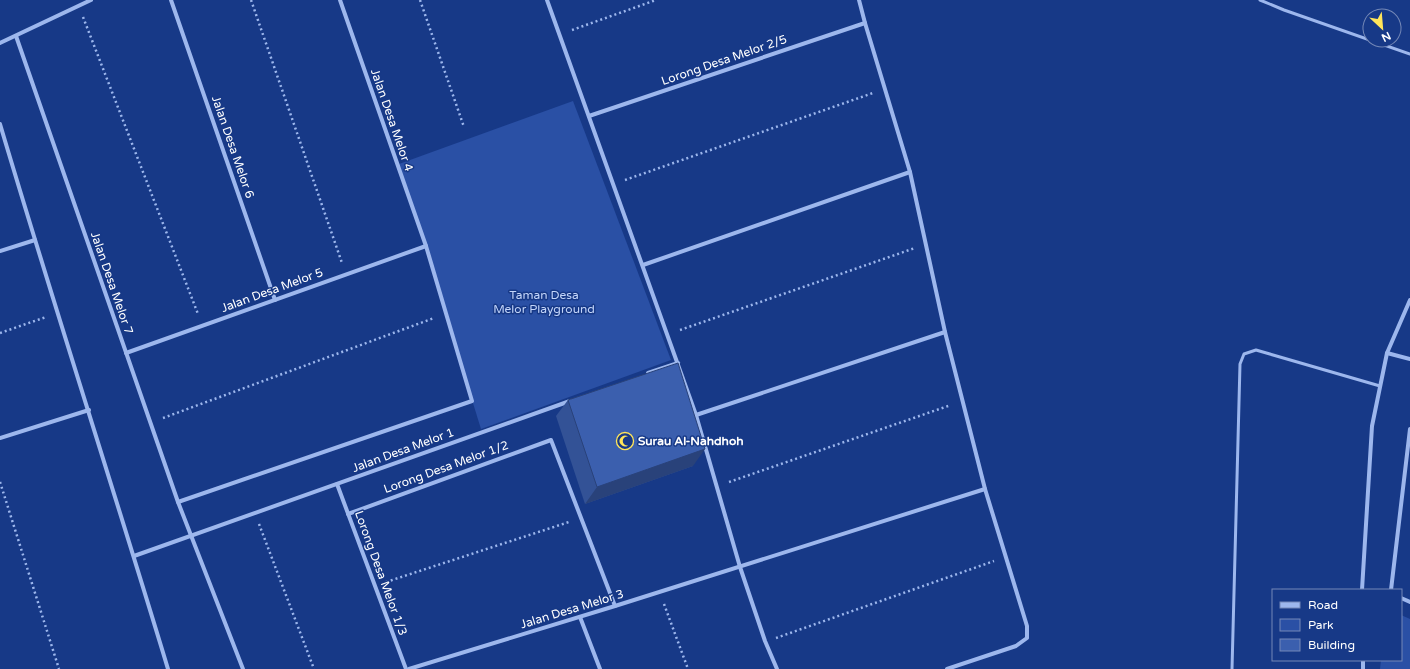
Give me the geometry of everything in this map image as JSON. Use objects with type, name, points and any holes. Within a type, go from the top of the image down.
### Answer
[{"type":"street","points":[[0,43],[91,0]]},
{"type":"street","name":"Jalan Desa Melor 6","points":[[171,0],[275,300]]},
{"type":"street","name":"Jalan Desa Melor 4","points":[[178,502],[472,401],[426,246],[340,0]]},
{"type":"street","points":[[547,0],[696,415],[740,567],[765,641],[777,669]]},
{"type":"street","points":[[859,0],[910,172],[945,332],[986,489],[1027,626],[1027,638],[1016,646],[947,669]]},
{"type":"street","name":"Lorong Desa Melor 2/5","points":[[589,116],[865,23]]},
{"type":"street","name":"Jalan Desa Melor 7","points":[[16,36],[178,502],[243,669]]},
{"type":"street","points":[[0,124],[168,669]]},
{"type":"street","points":[[643,265],[910,172]]},
{"type":"street","points":[[0,251],[35,240]]},
{"type":"street","name":"Jalan Desa Melor 5","points":[[126,353],[426,246]]},
{"type":"street","points":[[1362,589],[1372,426],[1387,353],[1410,300]]},
{"type":"street","points":[[696,415],[945,332]]},
{"type":"street","points":[[1387,353],[1410,359]]},
{"type":"street","points":[[641,376],[678,363]]},
{"type":"street","name":"Jalan Desa Melor 1","points":[[134,556],[574,400]]},
{"type":"street","points":[[0,438],[88,410]]},
{"type":"street","points":[[1391,589],[1410,429]]},
{"type":"street","name":"Lorong Desa Melor 1/2","points":[[348,514],[551,440],[581,518]]},
{"type":"street","name":"Lorong Desa Melor 1/3","points":[[337,484],[408,669]]},
{"type":"street","name":"Jalan Desa Melor 3","points":[[408,669],[580,617],[986,489]]},
{"type":"street","points":[[581,518],[615,606]]},
{"type":"street","points":[[580,617],[600,669]]},
{"type":"lane","points":[[1260,0],[1284,10],[1410,54]]},
{"type":"lane","points":[[1232,669],[1240,364],[1244,354],[1256,350],[1380,386]]},
{"type":"path","points":[[251,0],[346,274]]},
{"type":"path","points":[[420,0],[464,127]]},
{"type":"path","points":[[560,35],[656,0]]},
{"type":"path","points":[[79,6],[203,326]]},
{"type":"path","points":[[613,184],[885,89]]},
{"type":"path","points":[[668,334],[926,244]]},
{"type":"path","points":[[0,333],[58,314]]},
{"type":"path","points":[[150,423],[446,314]]},
{"type":"path","points":[[716,487],[963,400]]},
{"type":"path","points":[[0,482],[59,669]]},
{"type":"path","points":[[255,514],[314,669]]},
{"type":"path","points":[[375,586],[581,518]]},
{"type":"path","points":[[765,641],[1006,557]]},
{"type":"path","points":[[660,592],[688,669]]},
{"type":"green space","name":"Taman Desa Melor Playground","points":[[573,101],[671,360],[481,429],[399,164]]},
{"type":"green space","points":[[1402,615],[1410,619],[1410,669],[1380,669],[1381,661],[1402,661]]},
{"type":"building","name":"Surau Al-Nahdhoh","points":[[678,363],[705,449],[597,487],[568,400]]},
{"type":"place","name":"Surau Al-Nahdhoh","points":[[625,441]]}]
